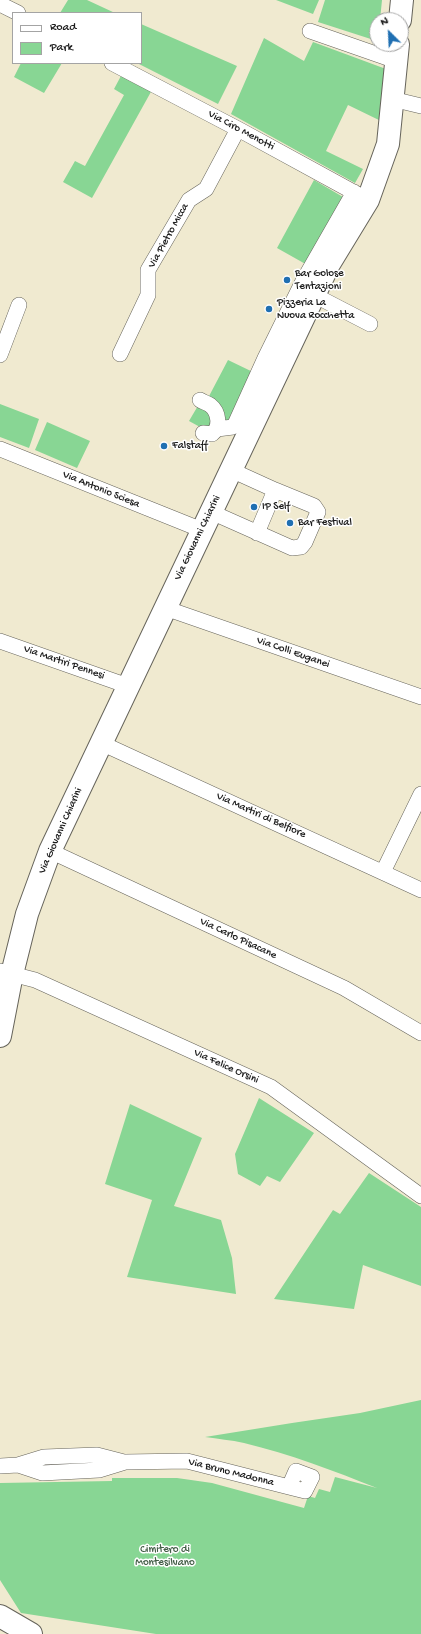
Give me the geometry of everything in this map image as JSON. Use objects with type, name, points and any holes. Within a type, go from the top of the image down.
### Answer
[{"type":"main road","points":[[401,12],[402,0]]},
{"type":"main road","name":"Via Giovanni Chiarini","points":[[0,1036],[6,972],[50,851],[361,196],[388,144],[397,52]]},
{"type":"main road","points":[[0,1616],[30,1634]]},
{"type":"main road","points":[[0,1627],[8,1627],[30,1634]]},
{"type":"street","points":[[0,4],[16,12]]},
{"type":"street","points":[[310,31],[369,45]]},
{"type":"street","name":"Via Ciro Menotti","points":[[114,64],[361,196]]},
{"type":"street","points":[[392,99],[421,106]]},
{"type":"street","name":"Via Pietro Micca","points":[[120,354],[148,295],[148,270],[189,200],[206,189],[238,129]]},
{"type":"street","points":[[200,400],[210,405],[214,411],[218,423],[210,431],[233,427],[303,281],[361,196]]},
{"type":"street","points":[[314,295],[370,324]]},
{"type":"street","points":[[0,355],[20,305]]},
{"type":"street","name":"Via Antonio Sciesa","points":[[0,449],[206,521],[257,533],[292,548],[302,547],[318,512],[317,508],[275,490]]},
{"type":"street","points":[[231,470],[275,490],[257,533]]},
{"type":"street","name":"Via Colli Euganei","points":[[165,608],[421,697]]},
{"type":"street","name":"Via Martiri Pennesi","points":[[0,641],[128,686]]},
{"type":"street","name":"Via Martiri di Belfiore","points":[[101,744],[421,890]]},
{"type":"street","points":[[384,872],[421,794]]},
{"type":"street","name":"Via Carlo Pisacane","points":[[50,851],[344,988],[421,1033]]},
{"type":"street","name":"Via Felice Orsini","points":[[6,972],[35,980],[271,1087],[421,1196]]},
{"type":"street","name":"Via Bruno Madonna","points":[[0,1466],[18,1465],[42,1473],[99,1470],[124,1462],[187,1461],[288,1487]]},
{"type":"green space","points":[[68,0],[87,0],[113,12],[61,12]]},
{"type":"green space","points":[[276,0],[319,0],[313,14]]},
{"type":"green space","points":[[325,0],[382,0],[381,12],[369,12],[369,38],[318,22]]},
{"type":"green space","points":[[142,24],[237,66],[218,104],[139,64],[142,64]]},
{"type":"green space","points":[[264,38],[304,61],[313,42],[386,69],[383,122],[348,105],[326,151],[363,169],[355,183],[231,114]]},
{"type":"green space","points":[[20,64],[61,64],[44,93],[14,77]]},
{"type":"green space","points":[[122,74],[152,90],[92,198],[63,182],[75,161],[85,166],[124,95],[114,89]]},
{"type":"green space","points":[[314,180],[343,197],[309,266],[277,248]]},
{"type":"green space","points":[[228,360],[255,373],[232,426],[211,433],[189,421],[199,404],[207,400]]},
{"type":"green space","points":[[0,404],[39,419],[29,448],[0,437]]},
{"type":"green space","points":[[47,422],[90,441],[77,468],[35,450]]},
{"type":"green space","points":[[259,1098],[314,1133],[280,1182],[267,1176],[260,1186],[238,1174],[235,1154]]},
{"type":"green space","points":[[130,1104],[202,1138],[174,1206],[221,1220],[232,1258],[236,1294],[127,1277],[152,1200],[105,1184]]},
{"type":"green space","points":[[369,1173],[421,1207],[421,1286],[363,1265],[354,1309],[274,1299],[333,1210],[340,1214]]},
{"type":"green space","name":"Cimitero di Montesilvano","points":[[421,1400],[421,1634],[156,1634],[21,1613],[0,1580],[0,1483],[112,1481],[112,1478],[177,1478],[212,1483],[304,1508],[308,1496],[315,1498],[319,1489],[330,1492],[335,1477],[377,1488],[278,1452],[239,1442],[205,1437],[360,1413]]},
{"type":"place","name":"Bar Golose Tentazioni","points":[[287,280]]},
{"type":"place","name":"Pizzeria La Nuova Rocchetta","points":[[269,309]]},
{"type":"place","name":"Falstaff","points":[[164,446]]},
{"type":"place","name":"IP Self","points":[[254,507]]},
{"type":"place","name":"Bar Festival","points":[[290,523]]}]
